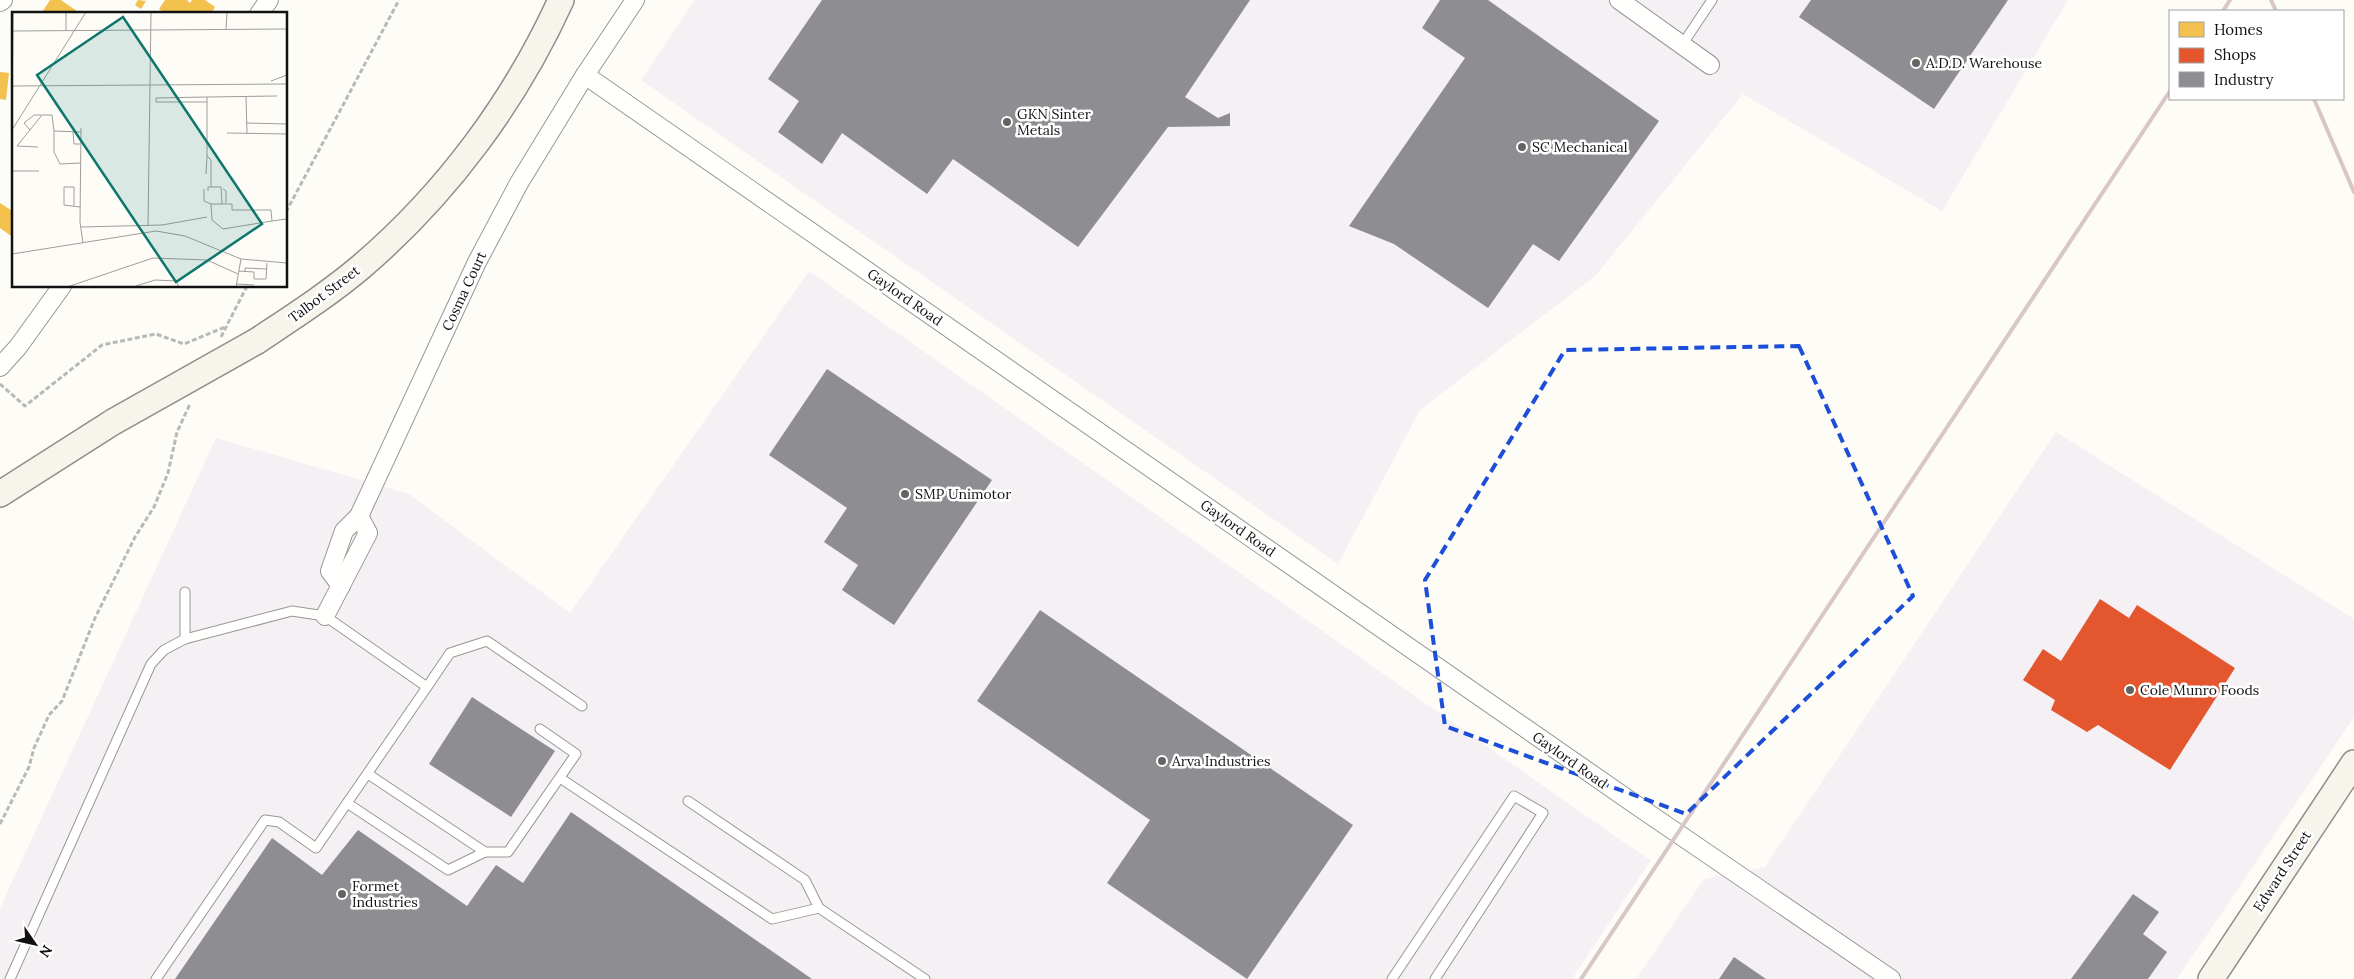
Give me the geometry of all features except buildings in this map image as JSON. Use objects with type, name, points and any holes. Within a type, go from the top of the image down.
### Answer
[{"type":"main road","name":"Talbot Street","points":[[0,494],[113,422],[257,341],[310,306],[362,265],[414,216],[460,164],[502,108],[540,46],[561,0]]},
{"type":"main road","name":"Edward Street","points":[[2211,979],[2354,762]]},
{"type":"street","points":[[260,12],[269,0]]},
{"type":"street","name":"Cosma Court","points":[[325,616],[368,533],[359,516],[477,262],[519,183],[585,75],[635,0]]},
{"type":"street","points":[[1619,0],[1710,65]]},
{"type":"street","name":"Gaylord Road","points":[[585,75],[1636,806],[1891,979]]},
{"type":"street","points":[[0,367],[18,347],[61,288]]},
{"type":"lane","points":[[1682,45],[1712,0]]},
{"type":"lane","points":[[185,592],[185,638]]},
{"type":"lane","points":[[10,979],[151,664],[164,650],[185,638],[292,611],[325,616],[427,687]]},
{"type":"lane","points":[[156,979],[265,820],[279,822],[316,848],[450,653],[487,641],[582,706]]},
{"type":"lane","points":[[347,803],[448,870],[485,852],[508,852],[576,754],[540,729]]},
{"type":"lane","points":[[368,774],[485,852]]},
{"type":"lane","points":[[560,778],[772,919],[820,908]]},
{"type":"lane","points":[[1392,979],[1514,796],[1543,813],[1435,979]]},
{"type":"lane","points":[[688,801],[805,880],[820,908],[925,979]]},
{"type":"path","points":[[288,208],[399,0]]},
{"type":"path","points":[[218,344],[246,288]]},
{"type":"path","points":[[0,384],[25,406],[102,345],[156,334],[184,344],[226,327]]},
{"type":"path","points":[[0,824],[29,767],[34,748],[49,715],[62,701],[95,618],[131,545],[154,507],[168,473],[177,432],[193,397]]},
{"type":"highlighted area","points":[[1799,346],[1913,596],[1686,814],[1445,726],[1425,580],[1565,350]]},
{"type":"shaded area","points":[[695,0],[2068,0],[1942,211],[1743,94],[1596,275],[1420,410],[1338,564],[641,80]]},
{"type":"shaded area","points":[[809,271],[1651,860],[1572,979],[0,979],[0,908],[216,438],[409,494],[570,613]]},
{"type":"shaded area","points":[[2056,432],[2354,619],[2354,717],[2177,979],[1636,979],[1704,879],[1765,867]]},
{"type":"railway","points":[[2224,10],[2230,0]]},
{"type":"railway","points":[[2271,0],[2276,10]]},
{"type":"railway","points":[[1581,979],[2169,93]]},
{"type":"railway","points":[[2314,100],[2354,192]]},
{"type":"place","name":"A.D.D. Warehouse","points":[[1916,63]]},
{"type":"place","name":"GKN Sinter Metals","points":[[1007,122]]},
{"type":"place","name":"SC Mechanical","points":[[1522,147]]},
{"type":"place","name":"SMP Unimotor","points":[[905,494]]},
{"type":"place","name":"Cole Munro Foods","points":[[2130,690]]},
{"type":"place","name":"Arva Industries","points":[[1162,761]]},
{"type":"place","name":"Formet Industries","points":[[342,894]]}]
